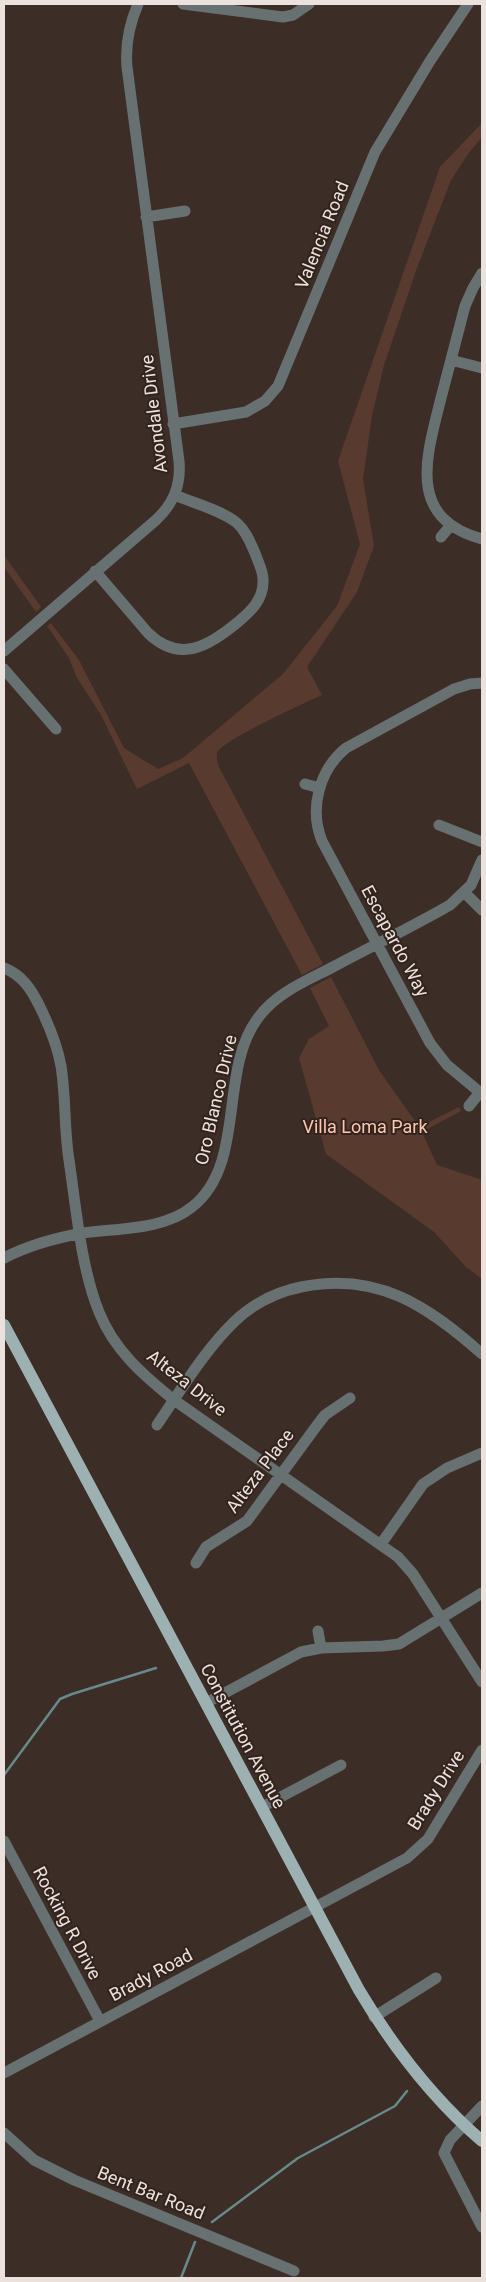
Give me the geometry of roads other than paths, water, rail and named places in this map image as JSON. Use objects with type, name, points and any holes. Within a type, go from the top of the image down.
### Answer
[{"type":"main road","name":"Constitution Avenue","points":[[4,1325],[374,2016],[412,2069],[482,2141]]},
{"type":"street","name":"Avondale Drive","points":[[4,651],[156,520],[170,505],[175,495],[180,475],[126,53],[129,29],[138,4]]},
{"type":"street","points":[[183,4],[283,17],[293,16],[310,4]]},
{"type":"street","name":"Valencia Road","points":[[173,424],[246,412],[266,401],[278,386],[375,152],[430,61],[468,4]]},
{"type":"street","points":[[146,217],[185,211]]},
{"type":"street","points":[[482,273],[469,296],[451,360],[429,446],[426,475],[431,500],[443,518],[460,531],[482,540]]},
{"type":"street","points":[[451,360],[482,368]]},
{"type":"street","points":[[95,571],[148,633],[156,641],[171,648],[190,649],[210,644],[249,612],[259,599],[264,581],[248,537],[232,520],[175,495]]},
{"type":"street","points":[[441,537],[451,525]]},
{"type":"street","points":[[4,669],[56,729]]},
{"type":"street","name":"Escapardo Way","points":[[469,1106],[481,1093],[447,1065],[434,1050],[376,944],[318,831],[316,811],[320,788],[334,760],[354,742],[454,689],[470,684],[482,683]]},
{"type":"street","points":[[305,784],[320,788]]},
{"type":"street","points":[[439,825],[482,842]]},
{"type":"street","name":"Oro Blanco Drive","points":[[4,1258],[28,1246],[81,1234],[171,1219],[181,1215],[201,1200],[219,1170],[241,1055],[257,1019],[281,996],[438,911],[465,892],[475,877],[482,860]]},
{"type":"street","points":[[465,892],[482,910]]},
{"type":"street","name":"Alteza Drive","points":[[4,968],[12,971],[27,984],[55,1040],[62,1073],[68,1156],[91,1291],[107,1329],[133,1364],[174,1400],[381,1544],[406,1566],[442,1618],[482,1682]]},
{"type":"street","points":[[157,1425],[219,1338],[241,1316],[256,1305],[277,1294],[320,1284],[363,1284],[408,1300],[457,1332],[482,1354]]},
{"type":"street","name":"Alteza Place","points":[[196,1563],[206,1548],[247,1521],[325,1415],[350,1398]]},
{"type":"street","points":[[381,1544],[423,1484],[447,1468],[482,1453]]},
{"type":"street","points":[[206,1703],[290,1657],[321,1648],[399,1644],[482,1592]]},
{"type":"street","points":[[318,1631],[321,1648]]},
{"type":"street","name":"Brady Drive","points":[[315,1908],[391,1868],[419,1848],[435,1828],[482,1750]]},
{"type":"street","points":[[262,1807],[341,1765]]},
{"type":"street","name":"Rocking R Drive","points":[[4,1841],[100,2021]]},
{"type":"street","name":"Brady Road","points":[[4,2073],[315,1908]]},
{"type":"street","points":[[374,2016],[436,1978]]},
{"type":"street","points":[[482,2106],[450,2140],[444,2153],[482,2227]]},
{"type":"street","name":"Bent Bar Road","points":[[4,2133],[34,2160],[70,2178],[294,2271]]},
{"type":"waterway","points":[[4,1775],[60,1699],[156,1668]]},
{"type":"waterway","points":[[212,2222],[298,2158],[395,2106],[407,2091]]},
{"type":"waterway","points":[[181,2278],[195,2242]]},
{"type":"park label","name":"Villa Loma Park","points":[[365,1127]]}]
